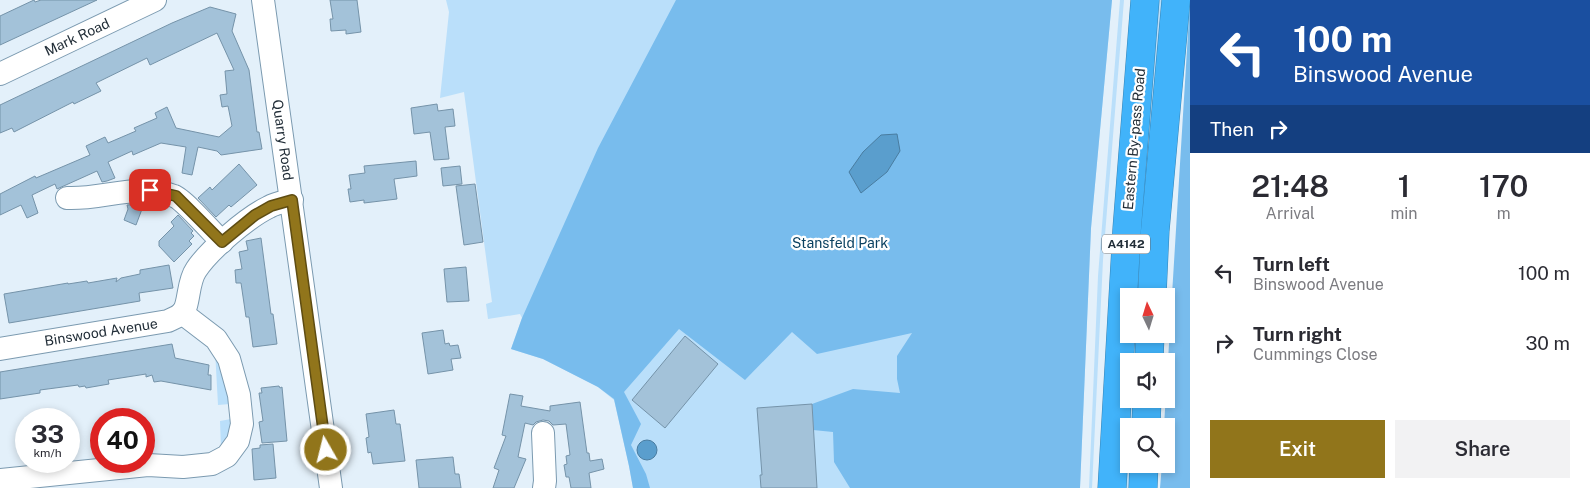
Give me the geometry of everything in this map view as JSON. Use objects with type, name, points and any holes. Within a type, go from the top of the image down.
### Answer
[{"type":"highway","name":"Eastern By-pass Road","points":[[1112,488],[1127,228],[1145,0]]},
{"type":"highway","name":"A4142","points":[[1152,288],[1155,231],[1176,0]]},
{"type":"highway","points":[[1142,488],[1143,473]]},
{"type":"street","name":"Mark Road","points":[[0,74],[155,0]]},
{"type":"street","name":"Quarry Road","points":[[263,0],[331,488]]},
{"type":"street","points":[[67,198],[84,199],[150,190],[176,196],[222,242]]},
{"type":"street","points":[[0,480],[24,483],[109,478],[148,466],[183,467],[212,464],[227,456],[238,441],[242,424],[239,395],[229,359],[216,339],[182,313],[188,302],[189,282],[196,269],[222,242],[255,215],[271,206],[292,200]]},
{"type":"street","name":"Binswood Avenue","points":[[0,349],[159,323],[168,321],[182,313]]},
{"type":"street","points":[[543,433],[544,488]]},
{"type":"green space","name":"Stansfeld Park","points":[[446,0],[1112,0],[1091,228],[1080,488],[633,488],[614,400],[598,387],[543,359],[511,349],[522,318],[520,314],[488,319],[486,304],[492,302],[464,92],[440,98],[449,12]]},
{"type":"green space","name":"Stansfeld Park","points":[[676,0],[1112,0],[1091,228],[1080,488],[850,488],[834,462],[833,432],[813,430],[812,404],[853,389],[900,393],[897,379],[897,356],[912,333],[817,354],[792,332],[745,380],[679,329],[624,392],[641,424],[631,445],[646,474],[650,488],[633,488],[614,399],[598,387],[543,359],[511,349],[522,318],[598,148]]},
{"type":"green space","points":[[1120,0],[1124,0],[1103,260],[1092,488],[1089,488],[1098,276]]},
{"type":"green space","points":[[1153,0],[1164,0],[1142,288],[1132,288]]},
{"type":"green space","points":[[1190,0],[1190,488],[1160,488],[1161,473],[1175,473],[1175,418],[1164,418],[1165,408],[1175,408],[1175,353],[1168,353],[1169,343],[1175,343],[1175,288],[1172,288]]},
{"type":"green space","points":[[1129,343],[1138,343],[1137,353],[1128,353]]},
{"type":"green space","points":[[215,350],[224,368],[233,407],[232,430],[228,440],[221,448],[220,421],[231,419],[230,404],[218,405]]},
{"type":"green space","points":[[1125,408],[1135,408],[1134,418],[1125,418]]},
{"type":"green space","points":[[1122,473],[1133,473],[1132,488],[1121,488]]},
{"type":"shaded area","points":[[897,134],[900,151],[887,172],[861,193],[849,172],[863,152],[881,135]]},
{"type":"shaded area","points":[[647,440],[654,443],[657,450],[654,457],[647,460],[640,457],[637,450],[640,443]]},
{"type":"building","points":[[34,0],[35,2],[41,0],[97,0],[0,45],[0,16]]},
{"type":"building","points":[[330,0],[357,0],[361,32],[346,34],[346,30],[331,31],[330,19],[333,19]]},
{"type":"building","points":[[210,7],[236,14],[232,31],[249,70],[257,132],[259,132],[262,149],[221,155],[217,151],[198,147],[192,175],[182,173],[186,147],[161,143],[133,155],[132,151],[108,162],[115,178],[102,182],[97,171],[57,189],[55,184],[32,195],[38,213],[27,218],[21,205],[0,215],[0,194],[35,176],[36,178],[90,155],[86,146],[105,137],[108,143],[136,131],[134,128],[157,118],[155,113],[167,107],[176,128],[219,137],[232,126],[228,106],[222,107],[220,95],[227,94],[225,71],[234,70],[217,33],[150,65],[147,58],[96,83],[101,91],[74,104],[73,102],[14,132],[12,128],[0,133],[0,105],[172,23]]},
{"type":"building","points":[[437,104],[438,111],[453,109],[455,126],[445,127],[449,159],[434,160],[430,132],[414,134],[411,108]]},
{"type":"building","points":[[416,161],[417,176],[394,179],[397,199],[364,203],[364,200],[350,202],[348,189],[351,189],[349,175],[365,173],[364,166]]},
{"type":"building","points":[[239,164],[257,185],[216,217],[198,198],[210,187],[212,190]]},
{"type":"building","points":[[460,166],[462,184],[443,186],[441,168]]},
{"type":"building","points":[[475,184],[483,242],[464,245],[456,186]]},
{"type":"building","points":[[142,204],[136,225],[124,220],[128,209],[127,205]]},
{"type":"building","points":[[178,215],[193,231],[191,233],[194,236],[189,241],[192,244],[174,262],[159,246],[159,241],[174,226],[171,222]]},
{"type":"building","points":[[261,238],[277,344],[253,347],[249,317],[246,317],[241,283],[236,283],[235,270],[242,269],[239,252],[248,250],[246,241]]},
{"type":"building","points":[[169,265],[173,288],[139,293],[140,301],[9,323],[4,294],[68,283],[87,281],[88,283],[117,278],[116,282],[121,278],[140,274],[140,270]]},
{"type":"building","points":[[466,267],[469,301],[447,302],[444,269]]},
{"type":"building","points":[[443,330],[445,344],[449,343],[450,346],[458,345],[461,358],[451,359],[453,370],[428,374],[422,333]]},
{"type":"building","points":[[685,336],[718,364],[665,428],[632,400]]},
{"type":"building","points":[[172,344],[175,358],[209,365],[208,375],[211,375],[211,390],[161,381],[154,382],[152,375],[146,377],[146,374],[108,380],[109,384],[86,388],[85,386],[79,387],[78,385],[40,390],[40,393],[0,399],[0,372]]},
{"type":"building","points":[[279,386],[280,388],[282,387],[287,441],[262,443],[259,422],[263,421],[259,393],[262,393],[261,388]]},
{"type":"building","points":[[510,394],[523,396],[521,406],[550,411],[550,406],[580,402],[587,453],[589,453],[590,461],[602,459],[604,469],[589,473],[591,488],[571,488],[569,477],[566,477],[564,465],[567,464],[566,456],[570,455],[566,424],[553,425],[549,421],[543,420],[533,425],[525,423],[518,457],[526,459],[514,488],[493,488],[499,470],[494,468],[506,436],[502,435]]},
{"type":"building","points":[[812,404],[817,488],[761,488],[760,475],[762,475],[757,408]]},
{"type":"building","points":[[394,410],[396,424],[400,424],[405,461],[373,464],[371,452],[368,453],[366,438],[369,437],[366,414]]},
{"type":"building","points":[[273,444],[276,478],[254,480],[252,449],[260,448],[260,445]]},
{"type":"building","points":[[453,457],[455,474],[459,474],[461,488],[419,488],[416,460]]},
{"type":"route","points":[[150,190],[176,196],[222,242],[255,215],[271,206],[292,200],[326,450]]}]
